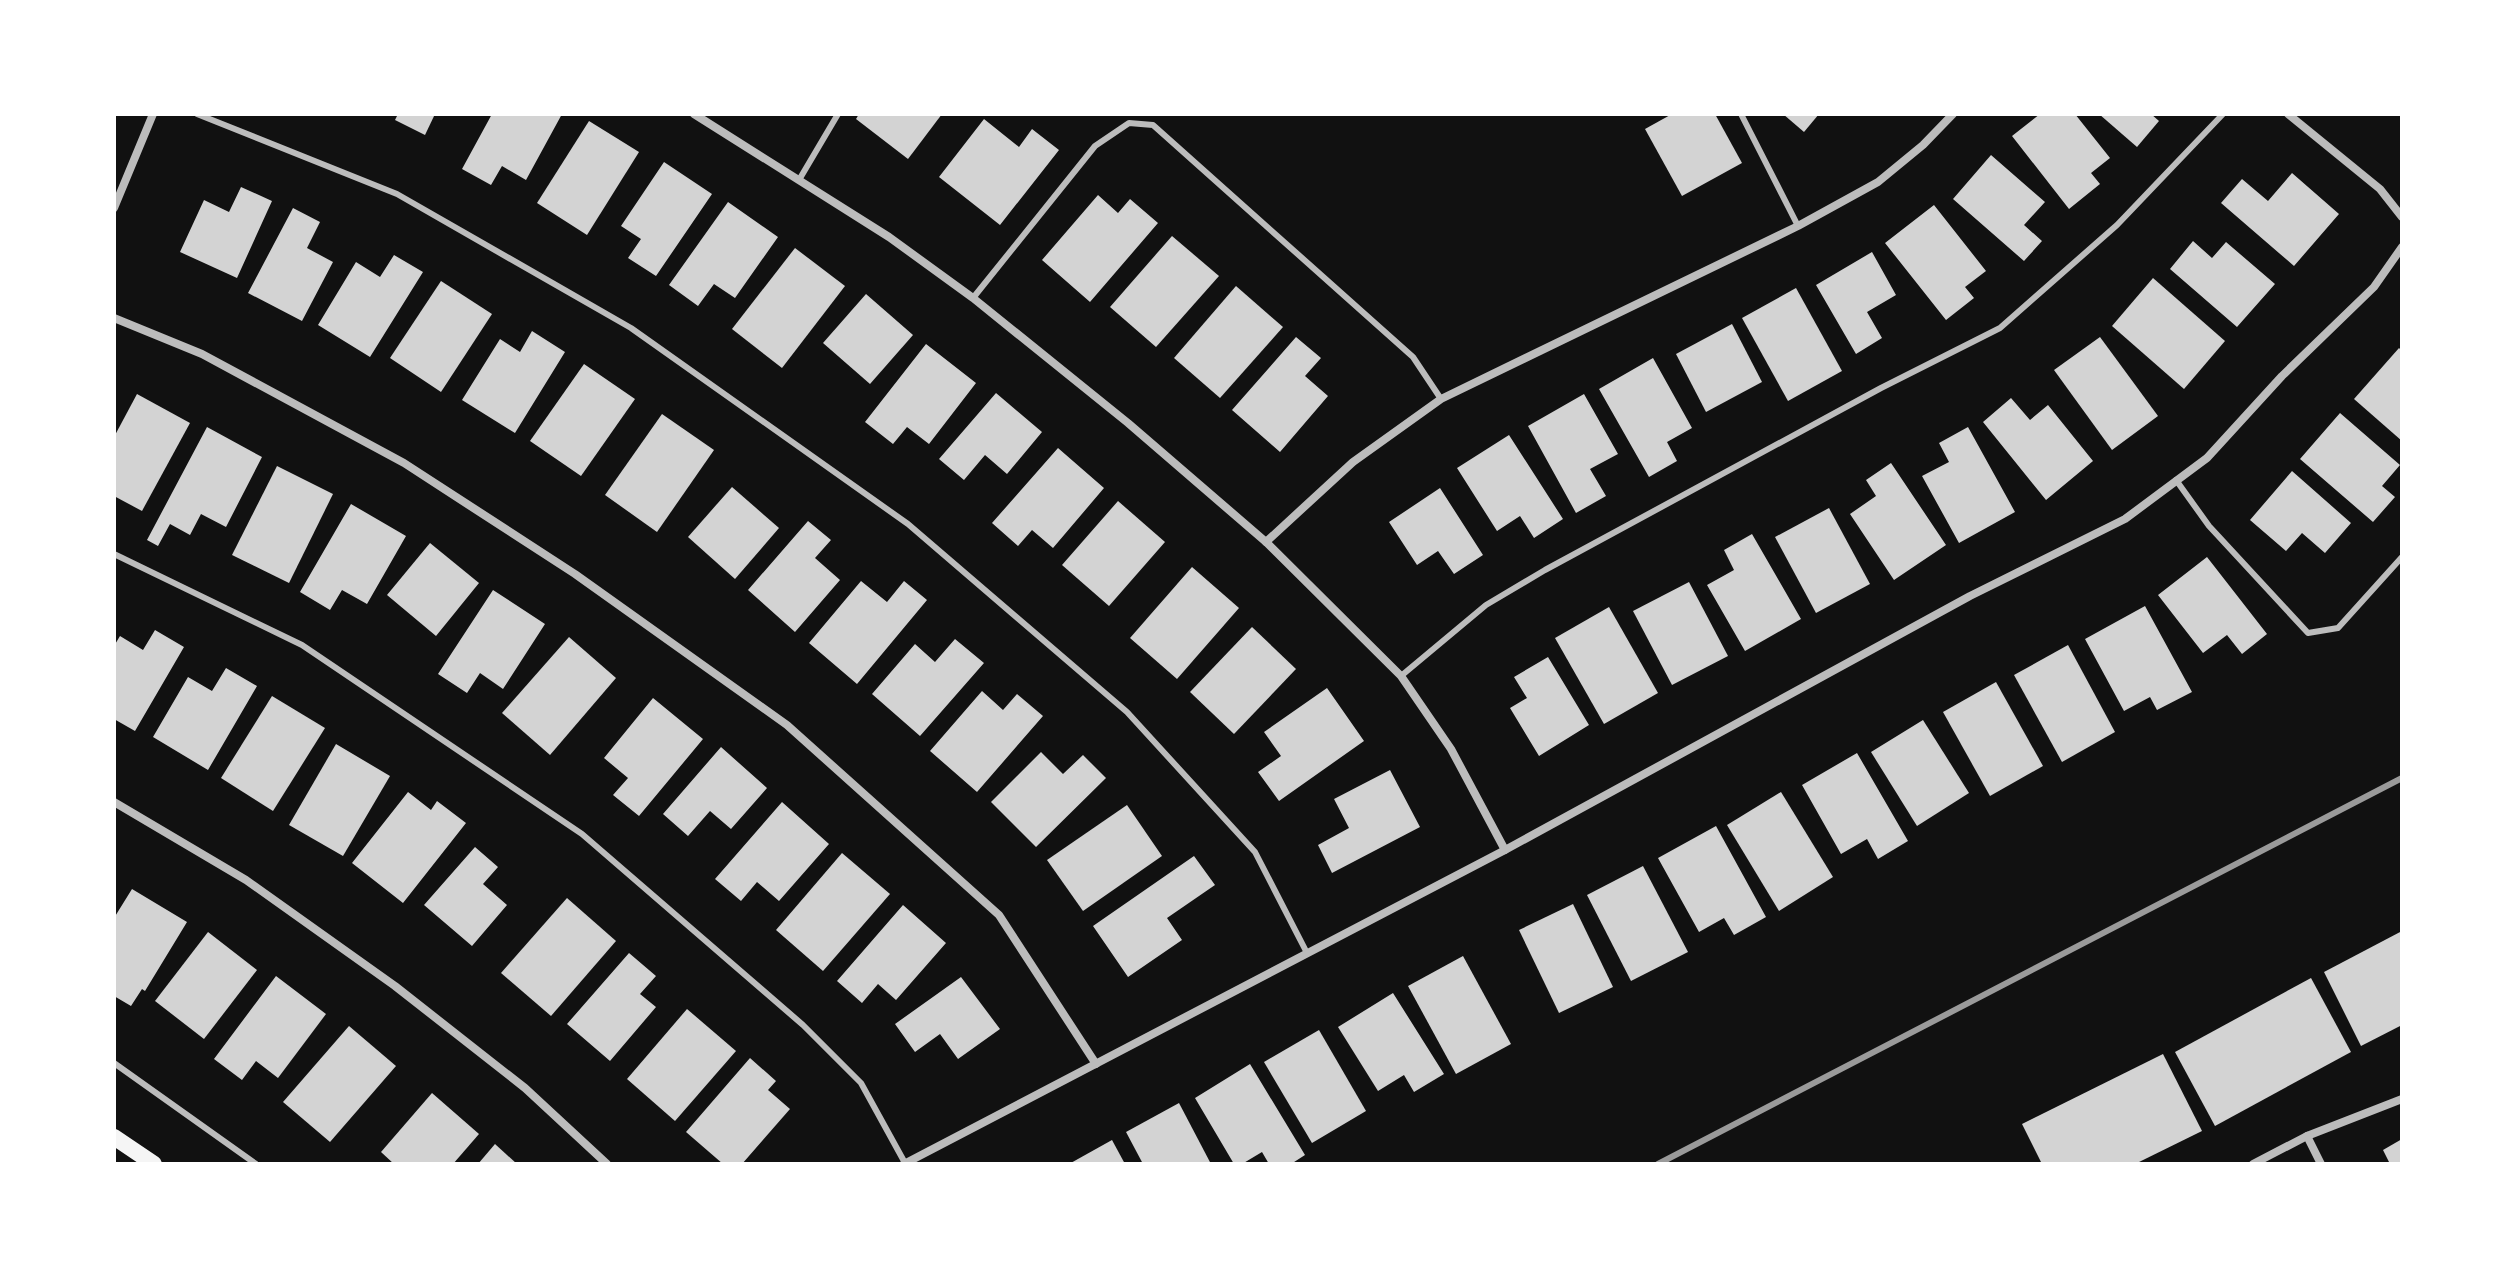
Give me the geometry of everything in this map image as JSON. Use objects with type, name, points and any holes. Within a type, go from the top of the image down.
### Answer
[{"type":"main road","points":[[114,1137],[154,1164]]},
{"type":"street","points":[[114,208],[153,114]]},
{"type":"street","points":[[694,114],[889,237],[973,298],[1128,423],[1266,542],[1401,676],[1451,749],[1505,850]]},
{"type":"street","points":[[1266,542],[1353,462],[1441,399],[1798,226],[1878,182],[1923,145],[1953,114]]},
{"type":"street","points":[[2288,114],[2380,189],[2402,217]]},
{"type":"street","points":[[904,1164],[1505,850],[1970,596],[2125,519],[2207,458],[2282,376],[2374,287],[2402,247]]},
{"type":"street","points":[[114,318],[202,354],[404,463],[575,574],[787,725],[999,915],[1096,1064]]},
{"type":"street","points":[[114,802],[246,880],[395,986],[525,1088],[607,1164]]},
{"type":"street","points":[[2253,1164],[2307,1136],[2402,1099]]},
{"type":"street","points":[[2307,1136],[2321,1164]]},
{"type":"lane","points":[[197,114],[397,194],[631,328],[908,524],[1127,712],[1255,852],[1307,953]]},
{"type":"lane","points":[[799,180],[838,114]]},
{"type":"lane","points":[[1741,114],[1798,226]]},
{"type":"lane","points":[[1401,676],[1486,605],[1545,570],[1881,388],[2000,328],[2117,225],[2223,114]]},
{"type":"lane","points":[[973,298],[1095,146],[1129,123],[1153,125],[1413,357],[1441,399]]},
{"type":"lane","points":[[2176,480],[2209,526],[2308,633],[2338,628],[2402,557]]},
{"type":"lane","points":[[114,554],[302,645],[582,834],[803,1025],[861,1083],[904,1164]]},
{"type":"lane","points":[[114,1063],[256,1164]]},
{"type":"building","points":[[398,114],[435,114],[425,135],[395,120]]},
{"type":"building","points":[[492,114],[562,114],[526,180],[502,166],[491,185],[462,169]]},
{"type":"building","points":[[859,114],[942,114],[908,159],[856,119]]},
{"type":"building","points":[[1672,114],[1715,114],[1742,163],[1682,196],[1645,129]]},
{"type":"building","points":[[1783,114],[1819,114],[1804,132]]},
{"type":"building","points":[[2040,114],[2075,114],[2110,158],[2091,173],[2100,184],[2069,209],[2012,136]]},
{"type":"building","points":[[2099,114],[2151,114],[2159,121],[2137,147]]},
{"type":"building","points":[[984,119],[1019,147],[1032,129],[1059,150],[1000,225],[939,177]]},
{"type":"building","points":[[589,121],[639,152],[587,235],[537,203]]},
{"type":"building","points":[[1991,155],[2045,202],[2024,225],[2042,241],[2024,261],[1953,199]]},
{"type":"building","points":[[664,162],[712,194],[656,276],[628,258],[641,239],[621,226]]},
{"type":"building","points":[[2292,173],[2339,214],[2294,266],[2221,203],[2242,179],[2268,201]]},
{"type":"building","points":[[241,187],[272,201],[237,278],[180,252],[204,200],[229,212]]},
{"type":"building","points":[[1098,195],[1118,213],[1130,199],[1158,223],[1090,302],[1042,260]]},
{"type":"building","points":[[728,202],[778,237],[735,298],[714,284],[698,306],[669,285]]},
{"type":"building","points":[[1934,205],[1986,271],[1965,287],[1974,298],[1946,320],[1885,243]]},
{"type":"building","points":[[293,208],[320,222],[307,248],[333,262],[302,321],[248,293]]},
{"type":"building","points":[[1172,236],[1219,276],[1156,347],[1110,307]]},
{"type":"building","points":[[2193,241],[2212,258],[2226,242],[2275,284],[2237,327],[2170,269]]},
{"type":"building","points":[[795,248],[845,286],[782,368],[732,329]]},
{"type":"building","points":[[1872,252],[1896,295],[1867,312],[1882,338],[1856,354],[1816,285]]},
{"type":"building","points":[[394,255],[423,272],[370,357],[318,325],[356,262],[380,277]]},
{"type":"building","points":[[2153,278],[2225,341],[2184,389],[2112,326]]},
{"type":"building","points":[[441,281],[492,314],[441,392],[390,358]]},
{"type":"building","points":[[1236,286],[1283,327],[1220,398],[1174,358]]},
{"type":"building","points":[[1796,288],[1842,371],[1788,401],[1742,318]]},
{"type":"building","points":[[866,294],[913,335],[870,384],[823,343]]},
{"type":"building","points":[[1732,324],[1762,382],[1706,412],[1676,354]]},
{"type":"building","points":[[532,331],[565,352],[515,433],[462,400],[500,339],[520,352]]},
{"type":"building","points":[[1296,337],[1321,358],[1305,376],[1328,396],[1280,452],[1232,410]]},
{"type":"building","points":[[2100,337],[2158,416],[2112,450],[2054,370]]},
{"type":"building","points":[[926,344],[976,383],[929,444],[907,427],[893,444],[865,422]]},
{"type":"building","points":[[2399,348],[2402,351],[2402,441],[2354,399]]},
{"type":"building","points":[[1653,358],[1692,428],[1667,442],[1677,461],[1649,477],[1599,389]]},
{"type":"building","points":[[584,364],[635,399],[581,476],[530,441]]},
{"type":"building","points":[[996,393],[1042,432],[1007,474],[985,455],[964,480],[939,459]]},
{"type":"building","points":[[137,394],[190,423],[142,511],[114,496],[114,437]]},
{"type":"building","points":[[1584,394],[1618,454],[1590,469],[1606,496],[1576,513],[1528,426]]},
{"type":"building","points":[[2011,398],[2030,420],[2048,405],[2093,461],[2046,500],[1983,422]]},
{"type":"building","points":[[2340,413],[2400,465],[2382,486],[2395,497],[2373,522],[2300,459]]},
{"type":"building","points":[[662,414],[714,450],[657,532],[605,495]]},
{"type":"building","points":[[207,427],[262,457],[226,527],[201,514],[190,535],[170,524],[158,546],[147,540]]},
{"type":"building","points":[[1968,427],[2015,512],[1959,543],[1922,476],[1949,462],[1939,443]]},
{"type":"building","points":[[1509,435],[1563,519],[1534,538],[1520,516],[1497,531],[1457,468]]},
{"type":"building","points":[[1058,448],[1104,488],[1053,548],[1032,530],[1018,546],[992,523]]},
{"type":"building","points":[[1891,463],[1946,545],[1894,580],[1850,514],[1876,496],[1866,480]]},
{"type":"building","points":[[277,466],[333,494],[289,583],[232,555]]},
{"type":"building","points":[[2292,471],[2351,523],[2325,553],[2302,533],[2286,551],[2250,520]]},
{"type":"building","points":[[732,487],[779,528],[735,579],[688,537]]},
{"type":"building","points":[[1440,488],[1483,555],[1454,574],[1438,551],[1417,565],[1389,522]]},
{"type":"building","points":[[1118,501],[1165,542],[1109,606],[1062,565]]},
{"type":"building","points":[[351,504],[406,536],[367,604],[342,590],[330,610],[300,592]]},
{"type":"building","points":[[1829,508],[1870,584],[1816,613],[1775,537]]},
{"type":"building","points":[[808,521],[831,540],[815,558],[840,580],[795,632],[748,590]]},
{"type":"building","points":[[1752,534],[1801,619],[1745,651],[1707,585],[1734,570],[1724,550]]},
{"type":"building","points":[[430,543],[479,583],[436,636],[387,595]]},
{"type":"building","points":[[2207,557],[2267,634],[2242,654],[2227,635],[2203,653],[2158,595]]},
{"type":"building","points":[[1192,567],[1239,608],[1177,679],[1130,638]]},
{"type":"building","points":[[861,581],[887,602],[904,581],[927,600],[857,684],[809,643]]},
{"type":"building","points":[[1689,582],[1728,656],[1672,685],[1633,611]]},
{"type":"building","points":[[493,590],[545,624],[503,689],[480,673],[467,693],[438,674]]},
{"type":"building","points":[[2145,606],[2192,692],[2157,710],[2150,697],[2124,711],[2085,639]]},
{"type":"building","points":[[1609,607],[1658,693],[1604,724],[1555,638]]},
{"type":"building","points":[[1252,627],[1296,669],[1234,734],[1190,692]]},
{"type":"building","points":[[155,630],[184,647],[135,731],[114,719],[114,646],[120,636],[143,650]]},
{"type":"building","points":[[569,637],[616,678],[550,755],[502,713]]},
{"type":"building","points":[[955,639],[984,663],[920,736],[872,694],[915,644],[935,662]]},
{"type":"building","points":[[2068,645],[2115,732],[2062,762],[2014,675]]},
{"type":"building","points":[[1548,657],[1589,725],[1539,756],[1510,708],[1527,698],[1514,677]]},
{"type":"building","points":[[226,668],[257,686],[208,770],[153,737],[188,677],[212,691]]},
{"type":"building","points":[[1996,682],[2043,766],[1990,796],[1943,712]]},
{"type":"building","points":[[1327,688],[1364,741],[1279,801],[1258,772],[1281,756],[1264,732]]},
{"type":"building","points":[[982,691],[1003,710],[1017,694],[1043,716],[977,792],[930,751]]},
{"type":"building","points":[[272,696],[325,728],[273,811],[221,778]]},
{"type":"building","points":[[653,698],[703,739],[639,816],[613,795],[628,778],[604,758]]},
{"type":"building","points":[[1923,720],[1969,793],[1917,826],[1871,752]]},
{"type":"building","points":[[336,744],[390,776],[343,856],[289,825]]},
{"type":"building","points":[[721,747],[767,788],[731,829],[710,811],[688,836],[663,814]]},
{"type":"building","points":[[1041,752],[1063,774],[1083,755],[1106,778],[1036,847],[991,802]]},
{"type":"building","points":[[1857,753],[1908,841],[1878,859],[1867,839],[1841,854],[1802,785]]},
{"type":"building","points":[[1390,770],[1420,827],[1332,873],[1318,845],[1349,828],[1334,799]]},
{"type":"building","points":[[408,792],[431,810],[437,801],[466,823],[403,903],[352,863]]},
{"type":"building","points":[[1781,792],[1833,877],[1779,911],[1727,825]]},
{"type":"building","points":[[782,802],[829,844],[779,901],[757,882],[741,901],[715,879]]},
{"type":"building","points":[[1127,805],[1162,856],[1083,911],[1047,860]]},
{"type":"building","points":[[1716,826],[1766,917],[1734,935],[1724,918],[1699,932],[1658,858]]},
{"type":"building","points":[[475,847],[498,867],[483,884],[507,905],[472,946],[424,905]]},
{"type":"building","points":[[842,853],[890,894],[823,971],[776,930]]},
{"type":"building","points":[[1194,856],[1215,885],[1167,918],[1182,940],[1128,977],[1093,926]]},
{"type":"building","points":[[1643,866],[1688,952],[1631,981],[1587,895]]},
{"type":"building","points":[[132,889],[187,922],[145,991],[142,989],[131,1006],[114,996],[114,918]]},
{"type":"building","points":[[567,898],[616,941],[551,1016],[501,973]]},
{"type":"building","points":[[1573,904],[1613,987],[1559,1013],[1519,930]]},
{"type":"building","points":[[903,905],[946,943],[896,1000],[878,984],[862,1003],[837,981]]},
{"type":"building","points":[[2402,931],[2402,1025],[2361,1046],[2324,972]]},
{"type":"building","points":[[208,932],[257,970],[204,1039],[155,1001]]},
{"type":"building","points":[[629,953],[656,976],[640,994],[656,1007],[610,1061],[567,1024]]},
{"type":"building","points":[[1463,956],[1511,1044],[1456,1074],[1408,986]]},
{"type":"building","points":[[276,976],[326,1014],[278,1078],[256,1061],[242,1080],[214,1059]]},
{"type":"building","points":[[961,977],[1000,1029],[958,1059],[940,1034],[915,1052],[895,1024]]},
{"type":"building","points":[[2311,978],[2351,1052],[2215,1126],[2175,1052]]},
{"type":"building","points":[[1393,993],[1444,1074],[1414,1092],[1404,1075],[1378,1091],[1338,1027]]},
{"type":"building","points":[[687,1009],[736,1051],[675,1121],[627,1079]]},
{"type":"building","points":[[349,1026],[396,1066],[330,1142],[283,1102]]},
{"type":"building","points":[[1319,1030],[1366,1111],[1312,1143],[1264,1062]]},
{"type":"building","points":[[2163,1054],[2202,1131],[2135,1164],[2042,1164],[2022,1124]]},
{"type":"building","points":[[750,1058],[776,1081],[768,1090],[790,1109],[742,1164],[723,1164],[686,1132]]},
{"type":"building","points":[[1250,1064],[1305,1155],[1291,1164],[1269,1164],[1262,1152],[1242,1164],[1234,1164],[1195,1098]]},
{"type":"building","points":[[432,1093],[479,1134],[453,1164],[394,1164],[381,1152]]},
{"type":"building","points":[[1179,1103],[1211,1164],[1143,1164],[1126,1132]]},
{"type":"building","points":[[2402,1139],[2402,1164],[2390,1164],[2383,1150]]},
{"type":"building","points":[[1112,1140],[1125,1164],[1069,1164]]},
{"type":"building","points":[[495,1144],[517,1164],[478,1164]]},
{"type":"railway","points":[[1658,1164],[2402,778]]}]
